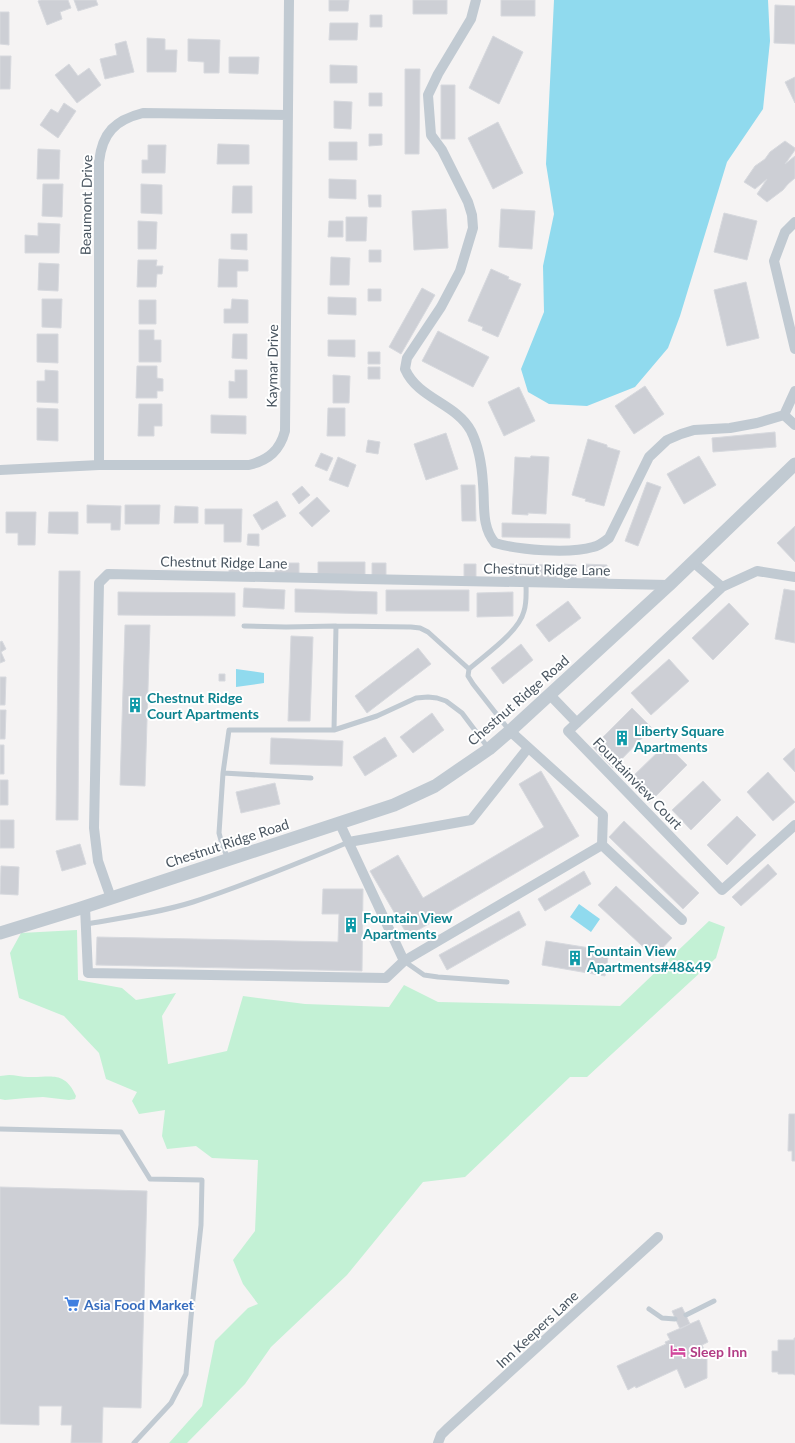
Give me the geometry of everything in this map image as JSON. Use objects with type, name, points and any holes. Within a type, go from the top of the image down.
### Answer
[{"type":"street","name":"Kaymar Drive","points":[[0,470],[98,465],[250,465],[259,463],[268,458],[276,450],[285,431],[289,0]]},
{"type":"street","points":[[476,0],[471,19],[438,74],[428,95],[431,135],[442,150],[468,202],[472,215],[473,228],[460,271],[441,307],[407,358],[405,370],[413,384],[461,417],[471,431],[478,452],[483,484],[485,522],[488,535],[495,543],[522,549],[566,550],[593,547],[601,544],[609,538],[649,457],[667,440],[694,430],[730,428],[757,423],[784,415],[795,391]]},
{"type":"street","name":"Beaumont Drive","points":[[98,465],[99,162],[105,139],[111,130],[120,122],[130,116],[143,113],[288,115]]},
{"type":"street","points":[[795,222],[785,232],[774,262],[795,349]]},
{"type":"street","points":[[784,415],[795,425]]},
{"type":"street","name":"Chestnut Ridge Road","points":[[0,933],[340,824],[394,805],[435,786],[489,749],[510,731],[669,585],[795,464]]},
{"type":"street","points":[[693,562],[722,587]]},
{"type":"street","points":[[550,695],[577,723],[722,587],[758,571],[795,577]]},
{"type":"street","name":"Chestnut Ridge Lane","points":[[111,898],[98,861],[94,828],[99,583],[108,574],[669,585]]},
{"type":"street","name":"Fountainview Court","points":[[577,723],[568,731],[722,890],[795,825]]},
{"type":"street","points":[[510,731],[603,815],[602,845],[682,920]]},
{"type":"street","points":[[349,842],[471,820],[528,748]]},
{"type":"street","points":[[340,824],[404,961]]},
{"type":"street","points":[[85,907],[88,974],[386,978],[404,961],[602,845]]},
{"type":"street","name":"Inn Keepers Lane","points":[[438,1443],[441,1435],[447,1429],[658,1237]]},
{"type":"lane","points":[[510,731],[472,684],[468,676],[469,669],[511,632],[520,622],[524,611],[526,582]]},
{"type":"lane","points":[[244,626],[420,628],[428,632],[469,669]]},
{"type":"lane","points":[[334,730],[336,626]]},
{"type":"lane","points":[[228,860],[219,834],[223,773],[229,730],[334,730],[377,716],[416,698],[428,697],[446,701],[462,713],[489,749]]},
{"type":"lane","points":[[223,773],[311,778]]},
{"type":"lane","points":[[86,924],[156,911],[192,902],[298,863],[349,842]]},
{"type":"lane","points":[[404,961],[424,975],[507,982]]},
{"type":"lane","points":[[0,1130],[121,1132],[150,1179],[202,1180],[201,1225],[186,1374],[171,1403],[134,1443]]},
{"type":"lane","points":[[686,1315],[714,1301]]},
{"type":"lane","points":[[649,1309],[662,1318],[675,1320]]},
{"type":"green space","points":[[709,921],[725,927],[716,958],[587,1077],[570,1077],[465,1177],[423,1182],[347,1275],[271,1347],[245,1384],[187,1443],[169,1443],[202,1406],[215,1341],[248,1308],[258,1304],[243,1284],[233,1260],[255,1231],[258,1160],[212,1158],[196,1146],[167,1149],[162,1136],[165,1110],[139,1114],[132,1101],[137,1092],[106,1079],[99,1053],[64,1016],[19,998],[10,953],[21,933],[77,930],[78,980],[122,988],[136,1000],[176,993],[162,1016],[168,1064],[227,1051],[243,996],[305,1004],[389,1007],[404,985],[438,1002],[620,1006]]},
{"type":"green space","points":[[9,1075],[26,1077],[56,1077],[62,1079],[67,1082],[71,1088],[76,1096],[75,1099],[69,1100],[43,1097],[5,1100],[0,1099],[0,1076]]},
{"type":"water","points":[[554,0],[768,0],[770,41],[763,109],[727,162],[680,316],[668,348],[635,387],[587,406],[549,404],[528,392],[521,369],[544,312],[543,266],[554,214],[546,164]]},
{"type":"water","points":[[236,669],[264,673],[264,683],[236,687]]},
{"type":"water","points":[[579,904],[600,919],[591,932],[570,917]]},
{"type":"building","points":[[68,0],[71,8],[60,12],[62,19],[47,25],[38,1]]},
{"type":"building","points":[[74,0],[96,0],[98,5],[78,11]]},
{"type":"building","points":[[329,0],[349,0],[348,11],[329,11]]},
{"type":"building","points":[[413,0],[447,0],[447,14],[413,14]]},
{"type":"building","points":[[501,0],[535,0],[535,16],[501,16]]},
{"type":"building","points":[[775,5],[795,6],[795,44],[774,43]]},
{"type":"building","points":[[0,12],[9,12],[9,45],[0,44]]},
{"type":"building","points":[[370,15],[382,15],[382,27],[370,27]]},
{"type":"building","points":[[330,23],[358,23],[357,40],[329,40]]},
{"type":"building","points":[[493,36],[523,52],[499,104],[469,88]]},
{"type":"building","points":[[147,38],[165,39],[165,50],[177,50],[176,72],[147,72]]},
{"type":"building","points":[[188,39],[220,40],[219,73],[204,73],[204,62],[188,61]]},
{"type":"building","points":[[126,41],[134,72],[105,79],[100,59],[117,55],[115,44]]},
{"type":"building","points":[[0,56],[11,56],[10,89],[0,89]]},
{"type":"building","points":[[229,57],[259,57],[258,74],[229,73]]},
{"type":"building","points":[[69,64],[78,76],[89,68],[101,85],[77,103],[55,75]]},
{"type":"building","points":[[330,65],[357,66],[357,83],[330,83]]},
{"type":"building","points":[[405,69],[420,69],[419,154],[405,154]]},
{"type":"building","points":[[795,77],[795,103],[785,82]]},
{"type":"building","points":[[441,85],[455,85],[455,139],[441,139]]},
{"type":"building","points":[[369,93],[382,93],[382,106],[369,106]]},
{"type":"building","points":[[334,101],[352,102],[351,129],[334,128]]},
{"type":"building","points":[[64,103],[76,111],[58,138],[40,125],[51,109],[58,113]]},
{"type":"building","points":[[498,122],[523,173],[493,189],[468,138]]},
{"type":"building","points":[[369,134],[382,134],[382,145],[369,146]]},
{"type":"building","points":[[785,141],[795,148],[785,164],[795,156],[795,178],[783,190],[767,202],[757,194],[767,179],[755,189],[744,182],[755,166]]},
{"type":"building","points":[[329,142],[357,142],[357,160],[329,160]]},
{"type":"building","points":[[218,144],[249,145],[249,164],[217,164]]},
{"type":"building","points":[[148,145],[166,145],[165,173],[142,173],[142,160],[148,160]]},
{"type":"building","points":[[38,149],[60,150],[59,179],[37,179]]},
{"type":"building","points":[[329,179],[356,180],[356,199],[329,198]]},
{"type":"building","points":[[43,184],[63,184],[62,217],[42,216]]},
{"type":"building","points":[[141,184],[162,185],[162,214],[141,213]]},
{"type":"building","points":[[233,186],[252,186],[252,213],[232,213]]},
{"type":"building","points":[[368,195],[381,195],[381,207],[369,207]]},
{"type":"building","points":[[446,209],[448,248],[414,250],[412,211]]},
{"type":"building","points":[[501,209],[535,211],[532,249],[499,247]]},
{"type":"building","points":[[724,213],[757,221],[747,260],[714,252]]},
{"type":"building","points":[[346,217],[367,217],[366,241],[346,241]]},
{"type":"building","points":[[138,221],[157,222],[156,249],[138,249]]},
{"type":"building","points":[[329,221],[343,221],[343,237],[328,237]]},
{"type":"building","points":[[38,223],[60,224],[59,253],[25,253],[25,235],[38,236]]},
{"type":"building","points":[[231,234],[247,234],[247,250],[231,249]]},
{"type":"building","points":[[369,250],[381,250],[381,262],[369,262]]},
{"type":"building","points":[[331,257],[350,258],[349,285],[330,285]]},
{"type":"building","points":[[219,259],[248,260],[248,271],[237,271],[237,287],[218,287]]},
{"type":"building","points":[[138,260],[157,260],[156,266],[163,266],[162,274],[157,274],[156,287],[137,287]]},
{"type":"building","points":[[39,263],[59,264],[58,291],[38,290]]},
{"type":"building","points":[[491,269],[509,277],[508,279],[521,284],[498,337],[482,330],[483,327],[468,321]]},
{"type":"building","points":[[746,282],[759,338],[727,346],[714,290]]},
{"type":"building","points":[[422,288],[435,295],[401,354],[389,347]]},
{"type":"building","points":[[368,289],[381,289],[381,301],[368,301]]},
{"type":"building","points":[[328,297],[356,298],[356,315],[328,314]]},
{"type":"building","points":[[42,299],[62,299],[61,328],[42,327]]},
{"type":"building","points":[[232,299],[248,300],[248,323],[224,323],[224,309],[231,309]]},
{"type":"building","points":[[139,300],[156,300],[156,324],[139,324]]},
{"type":"building","points":[[139,330],[154,330],[154,340],[161,340],[161,362],[139,362]]},
{"type":"building","points":[[438,331],[489,357],[473,387],[422,361]]},
{"type":"building","points":[[37,334],[58,334],[58,363],[37,362]]},
{"type":"building","points":[[233,334],[247,334],[247,359],[232,358]]},
{"type":"building","points":[[328,340],[355,340],[355,357],[328,356]]},
{"type":"building","points":[[368,352],[380,352],[380,364],[368,364]]},
{"type":"building","points":[[137,366],[157,366],[157,378],[163,379],[163,391],[157,391],[157,398],[136,398]]},
{"type":"building","points":[[368,367],[380,367],[380,379],[368,379]]},
{"type":"building","points":[[45,370],[58,371],[58,403],[37,402],[37,381],[45,381]]},
{"type":"building","points":[[235,370],[247,370],[247,398],[229,398],[229,381],[235,382]]},
{"type":"building","points":[[333,375],[350,376],[349,403],[333,403]]},
{"type":"building","points":[[645,386],[664,414],[634,434],[615,406]]},
{"type":"building","points":[[519,387],[535,421],[504,436],[488,402]]},
{"type":"building","points":[[139,404],[162,404],[162,426],[154,426],[154,436],[138,436]]},
{"type":"building","points":[[37,408],[58,409],[58,441],[37,440]]},
{"type":"building","points":[[328,408],[345,408],[345,436],[327,436]]},
{"type":"building","points":[[211,415],[246,416],[246,434],[211,433]]},
{"type":"building","points":[[775,432],[776,447],[713,452],[712,438]]},
{"type":"building","points":[[446,433],[458,469],[426,480],[414,444]]},
{"type":"building","points":[[588,439],[620,451],[604,506],[585,501],[586,499],[572,495]]},
{"type":"building","points":[[368,440],[380,442],[378,454],[366,452]]},
{"type":"building","points":[[321,453],[333,458],[327,471],[315,466]]},
{"type":"building","points":[[531,456],[549,457],[546,514],[512,514],[515,457],[530,458]]},
{"type":"building","points":[[699,456],[716,485],[684,504],[667,474]]},
{"type":"building","points":[[338,457],[356,465],[348,487],[329,480]]},
{"type":"building","points":[[647,482],[661,487],[638,546],[625,541]]},
{"type":"building","points":[[461,485],[475,485],[476,521],[462,521]]},
{"type":"building","points":[[302,486],[310,495],[299,504],[292,494]]},
{"type":"building","points":[[317,497],[330,511],[312,527],[299,513]]},
{"type":"building","points":[[277,501],[286,516],[262,530],[253,515]]},
{"type":"building","points":[[87,505],[121,506],[120,530],[111,530],[111,523],[87,523]]},
{"type":"building","points":[[125,505],[160,505],[159,524],[125,524]]},
{"type":"building","points":[[175,506],[198,507],[198,523],[174,523]]},
{"type":"building","points":[[205,509],[242,509],[241,542],[224,542],[224,524],[205,524]]},
{"type":"building","points":[[6,512],[36,512],[35,545],[18,545],[18,533],[6,533]]},
{"type":"building","points":[[49,512],[78,512],[78,534],[48,533]]},
{"type":"building","points":[[502,523],[570,524],[570,538],[502,537]]},
{"type":"building","points":[[795,526],[795,562],[777,543]]},
{"type":"building","points":[[248,534],[259,534],[259,546],[247,545]]},
{"type":"building","points":[[229,562],[242,562],[242,576],[229,576]]},
{"type":"building","points":[[318,562],[365,562],[365,577],[318,577]]},
{"type":"building","points":[[275,563],[299,563],[299,577],[275,576]]},
{"type":"building","points":[[372,563],[386,563],[386,577],[372,577]]},
{"type":"building","points":[[464,564],[476,564],[476,578],[464,578]]},
{"type":"building","points":[[510,564],[557,565],[557,579],[510,579]]},
{"type":"building","points":[[563,564],[576,565],[576,579],[563,578]]},
{"type":"building","points":[[583,564],[607,565],[607,579],[583,578]]},
{"type":"building","points":[[59,571],[80,571],[78,820],[56,820]]},
{"type":"building","points":[[244,588],[285,590],[284,609],[243,607]]},
{"type":"building","points":[[295,589],[377,592],[377,614],[295,612]]},
{"type":"building","points":[[784,589],[795,591],[795,643],[775,639]]},
{"type":"building","points":[[386,590],[469,590],[469,611],[386,611]]},
{"type":"building","points":[[118,592],[235,593],[235,616],[118,615]]},
{"type":"building","points":[[513,592],[513,616],[477,617],[477,593]]},
{"type":"building","points":[[568,601],[581,618],[549,642],[536,625]]},
{"type":"building","points":[[729,603],[749,624],[713,660],[692,638]]},
{"type":"building","name":"Chestnut Ridge Court Apartments","points":[[125,625],[150,625],[145,786],[120,785]]},
{"type":"building","name":"Chestnut Ridge Court Apartments","points":[[291,636],[313,637],[310,721],[288,721]]},
{"type":"building","points":[[2,641],[6,649],[1,652],[5,661],[0,663],[0,642]]},
{"type":"building","points":[[521,644],[533,660],[503,684],[491,668]]},
{"type":"building","points":[[418,648],[431,664],[367,713],[355,696]]},
{"type":"building","name":"Liberty Square Apartments","points":[[669,659],[689,681],[651,715],[631,693]]},
{"type":"building","points":[[219,674],[225,674],[225,681],[219,681]]},
{"type":"building","points":[[0,677],[6,677],[5,705],[0,705]]},
{"type":"building","name":"Liberty Square Apartments","points":[[632,708],[652,728],[613,768],[593,747]]},
{"type":"building","points":[[0,710],[6,710],[5,739],[0,739]]},
{"type":"building","points":[[432,713],[444,730],[413,753],[400,737]]},
{"type":"building","points":[[385,737],[397,756],[365,776],[353,757]]},
{"type":"building","name":"Chestnut Ridge Court Apartments","points":[[271,738],[343,741],[342,766],[270,764]]},
{"type":"building","name":"Liberty Square Apartments","points":[[666,744],[687,765],[649,803],[628,781]]},
{"type":"building","points":[[0,745],[4,745],[4,774],[0,774]]},
{"type":"building","points":[[795,748],[795,772],[783,759]]},
{"type":"building","name":"Fountain View Apartments","points":[[541,771],[579,836],[408,936],[370,871],[398,855],[423,898],[544,827],[519,784]]},
{"type":"building","points":[[768,772],[795,802],[773,821],[747,792]]},
{"type":"building","points":[[0,780],[8,780],[8,805],[0,805]]},
{"type":"building","name":"Liberty Square Apartments","points":[[703,781],[721,800],[691,830],[672,810]]},
{"type":"building","points":[[275,783],[280,804],[241,813],[236,792]]},
{"type":"building","points":[[737,816],[756,835],[727,865],[707,845]]},
{"type":"building","points":[[0,820],[14,820],[14,848],[0,848]]},
{"type":"building","points":[[624,821],[699,893],[683,909],[609,837]]},
{"type":"building","points":[[80,844],[86,864],[62,871],[56,851]]},
{"type":"building","points":[[768,864],[777,874],[741,906],[732,897]]},
{"type":"building","points":[[1,866],[19,867],[18,895],[0,894]]},
{"type":"building","points":[[584,871],[591,884],[545,911],[538,899]]},
{"type":"building","points":[[616,886],[672,938],[654,957],[598,905]]},
{"type":"building","name":"Fountain View Apartments","points":[[323,889],[363,889],[362,971],[96,965],[97,937],[338,942],[339,914],[322,914]]},
{"type":"building","points":[[519,911],[526,925],[447,970],[439,955]]},
{"type":"building","name":"Fountain View Apartments#48&49","points":[[546,941],[609,951],[605,976],[542,965]]},
{"type":"building","points":[[789,1114],[795,1114],[795,1161],[792,1161],[792,1151],[788,1151]]},
{"type":"building","name":"Asia Food Market","points":[[0,1187],[147,1191],[141,1408],[103,1407],[102,1443],[71,1443],[72,1425],[61,1425],[62,1406],[39,1406],[39,1425],[0,1424]]},
{"type":"building","points":[[682,1307],[690,1324],[680,1329],[672,1311]]},
{"type":"building","name":"Sleep Inn","points":[[699,1320],[708,1342],[702,1345],[707,1356],[707,1378],[685,1388],[677,1369],[636,1388],[635,1386],[628,1390],[617,1366],[666,1344],[665,1342],[670,1340],[667,1334]]},
{"type":"building","points":[[794,1338],[795,1375],[778,1374],[778,1372],[772,1372],[772,1351],[778,1351],[778,1340],[794,1340]]},
{"type":"place","name":"Chestnut Ridge Court Apartments","points":[[135,705]]},
{"type":"place","name":"Liberty Square Apartments","points":[[622,738]]},
{"type":"place","name":"Fountain View Apartments","points":[[351,925]]},
{"type":"place","name":"Fountain View Apartments#48&49","points":[[575,958]]},
{"type":"place","name":"Asia Food Market","points":[[72,1304]]},
{"type":"place","name":"Sleep Inn","points":[[678,1351]]}]
